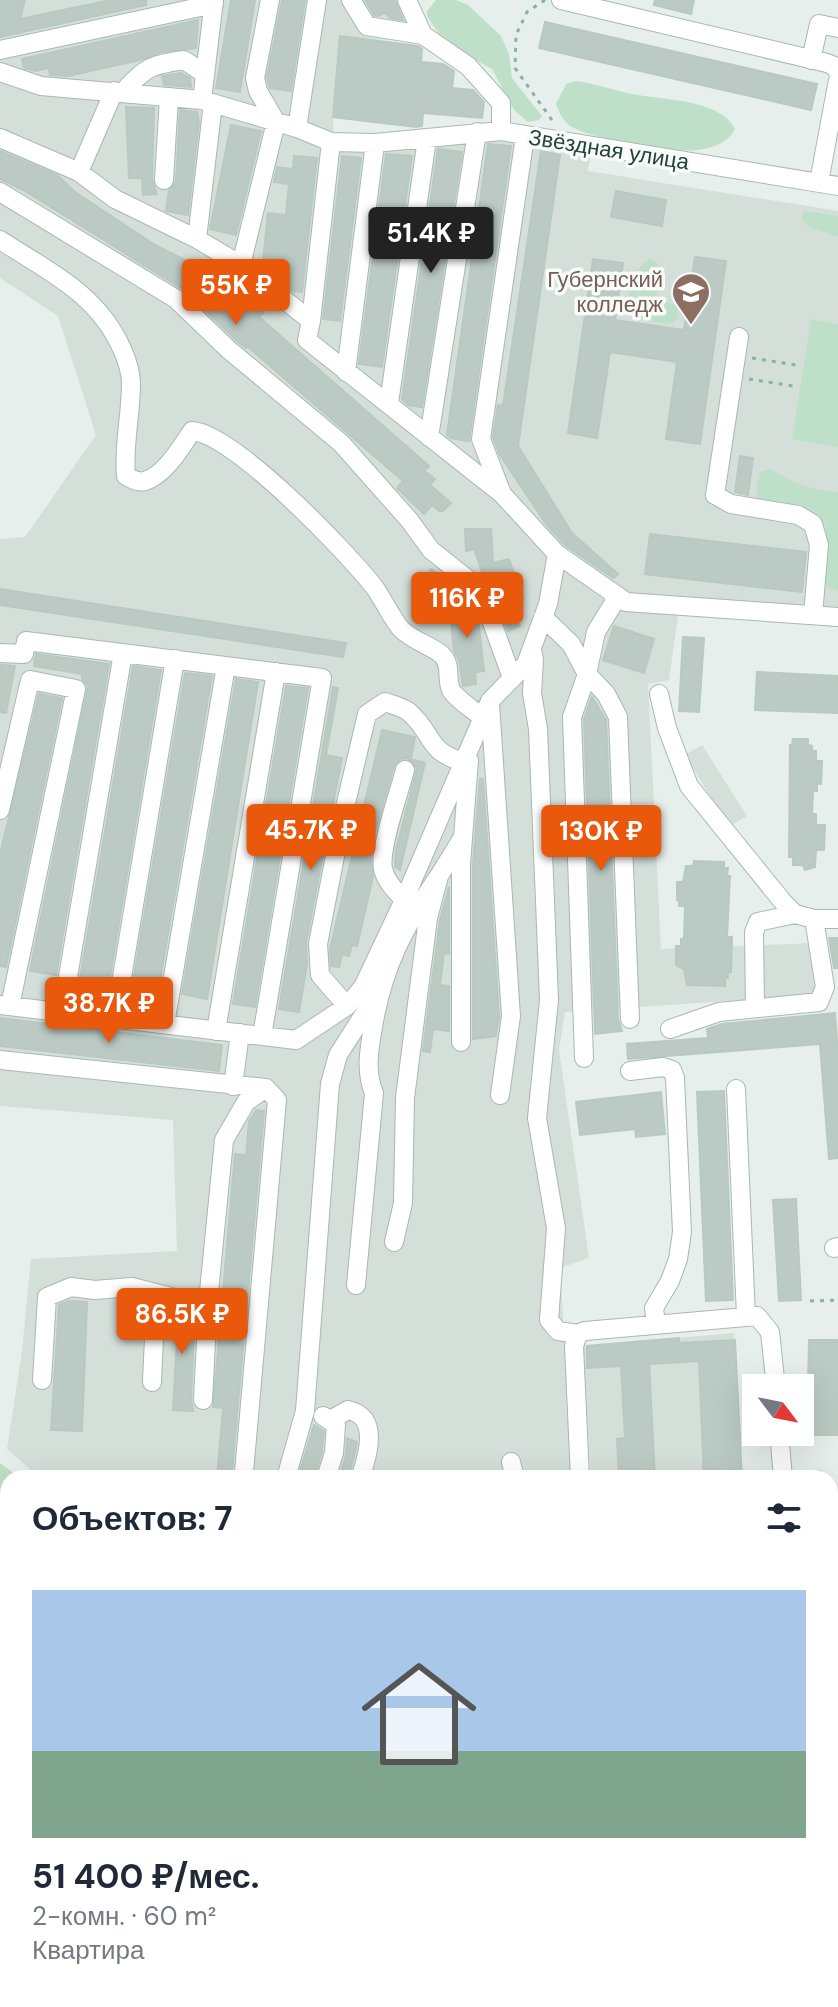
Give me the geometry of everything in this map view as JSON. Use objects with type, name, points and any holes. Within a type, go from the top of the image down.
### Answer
[{"type":"street","points":[[241,265],[276,122],[258,91],[255,78],[270,0]]},
{"type":"street","points":[[297,128],[317,0]]},
{"type":"street","points":[[351,0],[367,26],[423,35],[415,5]]},
{"type":"street","points":[[561,0],[811,60],[834,66],[838,72]]},
{"type":"street","points":[[0,50],[214,2],[205,74],[208,102],[197,239]]},
{"type":"street","points":[[811,60],[819,24],[838,28]]},
{"type":"street","name":"Звёздная улица","points":[[423,35],[468,66],[501,103],[501,131],[838,186]]},
{"type":"street","points":[[79,172],[119,91],[145,69],[184,60],[205,74]]},
{"type":"street","points":[[0,72],[41,86],[119,91],[208,102],[297,128],[331,142],[375,143],[501,131]]},
{"type":"street","points":[[819,182],[838,80]]},
{"type":"street","points":[[164,180],[169,97]]},
{"type":"street","points":[[429,437],[477,132]]},
{"type":"street","points":[[502,494],[481,439],[525,136]]},
{"type":"street","points":[[0,138],[79,172],[115,199],[197,239],[241,265],[311,321]]},
{"type":"street","points":[[389,403],[427,139]]},
{"type":"street","points":[[331,142],[307,340],[502,494],[557,554],[626,602],[838,617]]},
{"type":"street","points":[[346,372],[375,143]]},
{"type":"street","points":[[0,192],[176,299],[229,350],[341,443],[410,521],[431,550],[480,589],[512,678]]},
{"type":"street","points":[[0,240],[74,287],[112,327],[129,364],[131,382],[124,460],[126,476],[138,481],[147,480],[173,458],[192,431],[203,432],[224,444],[294,501],[374,587],[402,629],[423,646],[441,654],[447,662],[451,689],[486,710]]},
{"type":"street","points":[[737,346],[715,495],[731,504],[798,515],[813,524],[819,545],[813,615]]},
{"type":"street","points":[[0,810],[30,680],[76,689],[5,1006],[296,1040],[347,1006],[363,987],[486,710],[526,664],[543,617],[557,554]]},
{"type":"street","points":[[584,1058],[572,717],[587,674],[596,632],[618,596]]},
{"type":"street","points":[[543,617],[571,644],[587,674],[606,694],[618,717],[630,1019]]},
{"type":"street","points":[[0,653],[24,654],[26,641],[322,678],[262,1036]]},
{"type":"street","points":[[531,648],[534,660],[532,693],[538,729],[549,1000],[537,1118],[556,1228],[549,1320],[558,1331],[578,1334],[757,1316],[770,1332],[774,1374]]},
{"type":"street","points":[[62,1012],[123,653]]},
{"type":"street","points":[[115,1019],[175,659]]},
{"type":"street","points":[[165,1024],[226,666]]},
{"type":"street","points":[[216,1031],[276,672]]},
{"type":"street","points":[[659,694],[667,728],[689,786],[795,914]]},
{"type":"street","points":[[347,1006],[320,975],[318,944],[367,714],[385,702],[407,710],[437,751],[448,758],[467,756]]},
{"type":"street","points":[[486,710],[501,828],[511,1016],[500,1095]]},
{"type":"street","points":[[461,1042],[461,864],[467,756]]},
{"type":"street","points":[[404,900],[389,883],[382,867],[405,770]]},
{"type":"street","points":[[356,1285],[374,1093],[368,1077],[369,1048],[379,991],[393,952],[417,907],[463,837]]},
{"type":"street","points":[[394,1242],[403,1203],[405,1098],[410,1057],[428,918],[439,876]]},
{"type":"street","points":[[755,1008],[754,932],[758,922],[795,914],[814,919],[838,919]]},
{"type":"street","points":[[670,1029],[719,1012],[828,1000],[814,919]]},
{"type":"street","points":[[390,929],[393,952]]},
{"type":"street","points":[[288,1470],[305,1411],[330,1084],[338,1055],[379,991]]},
{"type":"street","points":[[233,1086],[240,1033]]},
{"type":"street","points":[[0,1060],[266,1088],[277,1100],[244,1470]]},
{"type":"street","points":[[630,1071],[663,1067],[672,1070],[675,1078],[682,1232],[678,1259],[670,1281],[654,1308],[656,1324]]},
{"type":"street","points":[[203,1400],[208,1302],[224,1140],[246,1102],[266,1088]]},
{"type":"street","points":[[736,1089],[746,1316]]},
{"type":"street","points":[[42,1380],[47,1297],[71,1287],[95,1290],[132,1287],[156,1295],[208,1302]]},
{"type":"street","points":[[152,1382],[156,1295]]},
{"type":"street","points":[[578,1334],[574,1346],[580,1470]]},
{"type":"street","points":[[330,1420],[348,1410],[357,1412],[365,1420],[369,1450],[363,1470]]},
{"type":"street","points":[[305,1411],[324,1416],[336,1425],[328,1470]]},
{"type":"street","points":[[780,1446],[782,1470]]},
{"type":"path","points":[[545,0],[527,12],[516,35],[515,68],[568,142]]},
{"type":"path","points":[[737,346],[796,365]]},
{"type":"path","points":[[732,377],[793,386]]},
{"type":"path","points":[[810,1301],[838,1300]]},
{"type":"shaded area","points":[[0,0],[404,0],[423,43],[340,36],[333,117],[334,148],[485,134],[592,147],[588,171],[838,211],[838,613],[632,604],[678,616],[669,680],[648,684],[661,949],[816,943],[816,995],[565,1012],[559,1050],[589,1258],[560,1268],[573,1470],[31,1470],[7,1449],[22,1351],[31,1259],[177,1251],[173,1120],[0,1106],[0,539],[25,537],[96,435],[58,316],[0,278]]},
{"type":"shaded area","points":[[702,745],[747,816],[729,827],[685,755]]},
{"type":"shaded area","points":[[734,1333],[742,1470],[590,1470],[582,1346]]},
{"type":"green space","points":[[436,0],[456,0],[468,5],[501,36],[509,54],[512,78],[542,116],[539,120],[528,122],[514,110],[492,69],[446,45],[427,16],[427,11]]},
{"type":"green space","points":[[577,81],[704,106],[728,119],[735,129],[720,144],[698,150],[652,147],[594,135],[569,125],[556,104],[566,84]]},
{"type":"green space","points":[[803,211],[838,216],[838,237],[813,229],[802,221]]},
{"type":"green space","points":[[650,259],[657,262],[659,269],[656,298],[678,306],[678,318],[673,323],[647,320],[627,303],[637,272]]},
{"type":"green space","points":[[811,319],[838,324],[838,447],[792,439]]},
{"type":"green space","points":[[771,469],[803,485],[838,492],[838,591],[828,587],[822,578],[826,525],[816,515],[757,500],[756,485],[762,471]]},
{"type":"building","points":[[0,0],[25,0],[20,19],[111,0],[146,0],[146,5],[0,37]]},
{"type":"building","points":[[231,0],[255,0],[240,92],[216,88]]},
{"type":"building","points":[[282,0],[305,0],[291,91],[270,88],[267,78]]},
{"type":"building","points":[[365,0],[395,0],[403,20],[390,18],[385,12],[374,15]]},
{"type":"building","points":[[655,0],[694,0],[691,14],[654,5]]},
{"type":"building","points":[[198,20],[196,48],[161,52],[140,60],[68,76],[50,75],[49,68],[35,71],[24,68],[22,59]]},
{"type":"building","points":[[545,22],[817,84],[811,110],[539,48]]},
{"type":"building","points":[[340,36],[418,46],[422,49],[421,62],[443,64],[454,71],[452,88],[473,90],[484,102],[482,118],[423,113],[422,126],[416,127],[333,117]]},
{"type":"building","points":[[181,73],[190,78],[191,87],[164,85],[162,76]]},
{"type":"building","points":[[126,107],[154,108],[152,179],[157,194],[143,195],[142,178],[129,178]]},
{"type":"building","points":[[180,110],[197,112],[199,122],[188,215],[166,211],[169,191],[176,181]]},
{"type":"building","points":[[231,125],[261,131],[236,235],[210,229]]},
{"type":"building","points":[[488,144],[511,146],[469,441],[447,435]]},
{"type":"building","points":[[438,149],[462,152],[422,407],[408,405],[402,399]]},
{"type":"building","points":[[0,151],[57,175],[75,192],[155,245],[193,264],[217,288],[227,277],[264,312],[259,317],[429,466],[424,471],[435,479],[430,485],[451,503],[443,511],[432,505],[424,514],[397,488],[403,481],[247,346],[237,341],[184,290],[25,191],[0,179]]},
{"type":"building","points":[[541,151],[560,155],[518,446],[572,533],[618,574],[613,578],[565,545],[546,524],[500,455],[493,438],[498,405],[503,406]]},
{"type":"building","points":[[386,154],[412,156],[382,367],[359,364]]},
{"type":"building","points":[[294,156],[317,158],[302,292],[293,291],[287,286],[288,273],[279,272],[280,263],[263,261],[268,213],[286,215],[289,184],[274,182],[277,167],[293,169]]},
{"type":"building","points":[[342,156],[361,158],[340,321],[323,319]]},
{"type":"building","points":[[616,191],[666,200],[662,226],[611,217]]},
{"type":"building","points":[[695,257],[726,261],[700,444],[666,439],[677,362],[610,352],[597,438],[568,433],[593,259],[623,263],[615,320],[684,330]]},
{"type":"building","points":[[740,456],[753,458],[748,495],[735,492]]},
{"type":"building","points":[[465,529],[491,529],[493,563],[509,559],[523,599],[511,604],[520,626],[508,631],[474,549],[466,551]]},
{"type":"building","points":[[650,534],[806,552],[802,592],[645,574]]},
{"type":"building","points":[[431,569],[452,583],[443,597],[421,583]]},
{"type":"building","points":[[0,589],[346,643],[343,657],[0,605]]},
{"type":"building","points":[[471,600],[478,618],[484,671],[475,672],[476,684],[463,686],[459,660],[454,651],[449,603]]},
{"type":"building","points":[[614,626],[654,639],[644,673],[603,660]]},
{"type":"building","points":[[683,637],[704,638],[699,712],[679,711]]},
{"type":"building","points":[[36,654],[109,664],[56,975],[30,971],[88,686],[82,674],[34,666]]},
{"type":"building","points":[[0,665],[15,666],[6,713],[0,712]]},
{"type":"building","points":[[133,666],[161,670],[108,989],[79,985]]},
{"type":"building","points":[[757,672],[838,676],[838,713],[755,710]]},
{"type":"building","points":[[185,673],[212,676],[158,992],[132,988]]},
{"type":"building","points":[[236,679],[258,682],[207,999],[182,994]]},
{"type":"building","points":[[286,686],[308,688],[255,1007],[233,1004]]},
{"type":"building","points":[[333,687],[338,688],[326,755],[342,758],[306,942],[307,964],[299,1012],[279,1009]]},
{"type":"building","points":[[39,694],[62,698],[6,967],[0,966],[0,854]]},
{"type":"building","points":[[592,697],[606,720],[618,1019],[622,1031],[595,1034],[584,719]]},
{"type":"building","points":[[382,730],[415,737],[411,759],[425,763],[400,870],[395,867],[396,850],[417,768],[407,758],[394,766],[375,833],[371,859],[373,877],[357,946],[352,945],[349,956],[342,954],[339,967],[331,966],[330,949]]},
{"type":"building","points":[[793,739],[808,739],[812,751],[816,751],[816,761],[822,761],[821,784],[817,783],[817,791],[813,791],[812,814],[816,814],[816,825],[825,825],[824,850],[816,850],[815,867],[805,870],[803,865],[793,865],[793,857],[789,857],[790,745]]},
{"type":"building","points":[[480,779],[483,779],[499,1016],[496,1036],[473,1039],[473,864]]},
{"type":"building","points":[[694,861],[724,862],[724,868],[728,868],[727,876],[730,876],[727,937],[732,937],[731,972],[725,978],[725,986],[687,985],[684,969],[676,965],[676,946],[681,946],[681,939],[684,939],[685,906],[679,906],[677,900],[677,882],[683,882],[686,866],[693,866]]},
{"type":"building","points":[[449,887],[449,954],[444,953],[440,985],[449,986],[449,1031],[433,1029],[430,1052],[423,1051],[440,920]]},
{"type":"building","points":[[829,938],[838,938],[838,968],[834,968]]},
{"type":"building","points":[[835,1013],[838,1158],[829,1159],[820,1044],[628,1059],[627,1044],[708,1038],[707,1029],[722,1024]]},
{"type":"building","points":[[0,1018],[222,1045],[219,1071],[0,1046]]},
{"type":"building","points":[[724,1091],[733,1300],[706,1301],[697,1092]]},
{"type":"building","points":[[661,1092],[665,1134],[636,1137],[635,1129],[580,1135],[576,1102]]},
{"type":"building","points":[[256,1110],[264,1111],[232,1470],[218,1470],[223,1408],[213,1407],[235,1154],[246,1155],[249,1121]]},
{"type":"building","points":[[796,1199],[801,1300],[779,1301],[773,1200]]},
{"type":"building","points":[[68,1301],[87,1302],[82,1431],[51,1430],[59,1305]]},
{"type":"building","points":[[167,1308],[195,1313],[193,1411],[173,1410],[177,1338],[166,1338]]},
{"type":"building","points":[[679,1338],[679,1343],[735,1340],[742,1470],[704,1470],[699,1361],[649,1364],[655,1470],[619,1470],[617,1439],[625,1438],[621,1366],[587,1368],[587,1346]]},
{"type":"building","points":[[809,1340],[838,1340],[838,1435],[814,1435],[814,1374],[808,1374]]},
{"type":"building","points":[[314,1425],[324,1431],[316,1470],[300,1470]]},
{"type":"building","points":[[347,1438],[357,1442],[350,1470],[342,1470]]},
{"type":"place","name":"Губернский колледж","points":[[691,326]]}]
